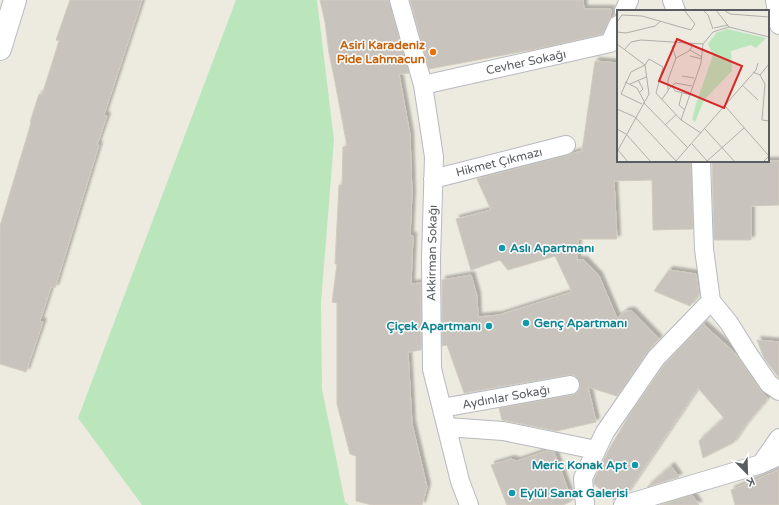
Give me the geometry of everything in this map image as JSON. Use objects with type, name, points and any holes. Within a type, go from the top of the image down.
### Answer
[{"type":"street","points":[[2,37],[15,0]]},
{"type":"street","name":"Akkirman Sokağı","points":[[399,0],[423,85],[434,157],[430,259],[432,369],[460,481],[469,505]]},
{"type":"street","points":[[624,10],[628,0]]},
{"type":"street","points":[[672,0],[676,10]]},
{"type":"street","points":[[775,0],[779,25]]},
{"type":"street","name":"Cevher Sokağı","points":[[423,85],[610,44],[617,27]]},
{"type":"street","name":"Hikmet Çıkmazı","points":[[433,179],[566,145]]},
{"type":"street","points":[[701,162],[704,248],[712,302],[729,323],[749,355],[776,383]]},
{"type":"street","points":[[586,505],[583,478],[606,432],[656,358],[712,302]]},
{"type":"street","name":"Aydınlar Sokağı","points":[[442,408],[570,385]]},
{"type":"street","points":[[447,427],[503,432],[596,450]]},
{"type":"street","points":[[761,464],[779,438]]},
{"type":"street","points":[[623,505],[761,464],[779,456]]},
{"type":"green space","points":[[236,0],[317,0],[334,140],[321,303],[322,389],[345,502],[349,505],[142,505],[78,418]]},
{"type":"building","points":[[70,0],[142,0],[104,115],[107,116],[97,145],[99,145],[55,288],[51,287],[40,321],[43,322],[26,372],[0,364],[0,226],[31,123],[30,122],[39,94],[42,95],[59,41],[56,40]]},
{"type":"building","points":[[320,0],[389,0],[409,73],[399,74],[410,135],[412,194],[410,236],[413,236],[411,284],[421,283],[421,350],[408,352],[412,424],[427,487],[422,505],[372,505],[356,501],[356,456],[350,454],[337,404],[337,303],[332,302],[337,264],[335,264],[339,185],[342,185],[343,147],[347,146]]},
{"type":"building","points":[[410,0],[583,0],[584,9],[611,9],[610,19],[603,34],[541,48],[429,69]]},
{"type":"building","points":[[595,61],[617,63],[617,162],[691,162],[693,229],[653,230],[652,180],[614,181],[617,239],[578,239],[577,260],[584,260],[599,276],[617,318],[626,311],[632,311],[659,339],[647,352],[617,396],[588,387],[596,422],[557,431],[502,420],[499,408],[577,393],[580,388],[580,383],[574,375],[464,393],[447,345],[442,346],[442,280],[471,275],[477,296],[478,317],[499,315],[572,292],[555,256],[508,270],[500,260],[471,270],[456,219],[491,210],[477,179],[582,151]]},
{"type":"building","points":[[779,161],[779,205],[751,206],[751,240],[714,240],[712,162]]},
{"type":"building","points":[[669,270],[696,274],[699,294],[690,306],[654,291]]},
{"type":"building","points":[[703,324],[735,353],[760,390],[768,398],[733,443],[703,458],[699,441],[724,418],[698,388],[627,493],[620,495],[614,500],[594,484],[594,480],[608,451],[630,414],[664,365]]},
{"type":"building","points":[[757,340],[779,342],[779,378],[764,358]]},
{"type":"building","points":[[546,451],[554,452],[572,501],[563,505],[507,505],[491,465],[511,459],[517,461]]},
{"type":"building","points":[[671,466],[679,477],[647,487]]},
{"type":"building","points":[[779,470],[779,505],[735,505],[731,490]]},
{"type":"building","points":[[692,495],[699,505],[660,505]]},
{"type":"place","name":"Asiri Karadeniz Pide Lahmacun","points":[[433,52]]},
{"type":"place","name":"Aslı Apartmanı","points":[[502,248]]},
{"type":"place","name":"Genç Apartmanı","points":[[526,323]]},
{"type":"place","name":"Çiçek Apartmanı","points":[[489,326]]},
{"type":"place","name":"Meric Konak Apt","points":[[635,465]]},
{"type":"place","name":"Eylül Sanat Galerisi","points":[[512,493]]}]
